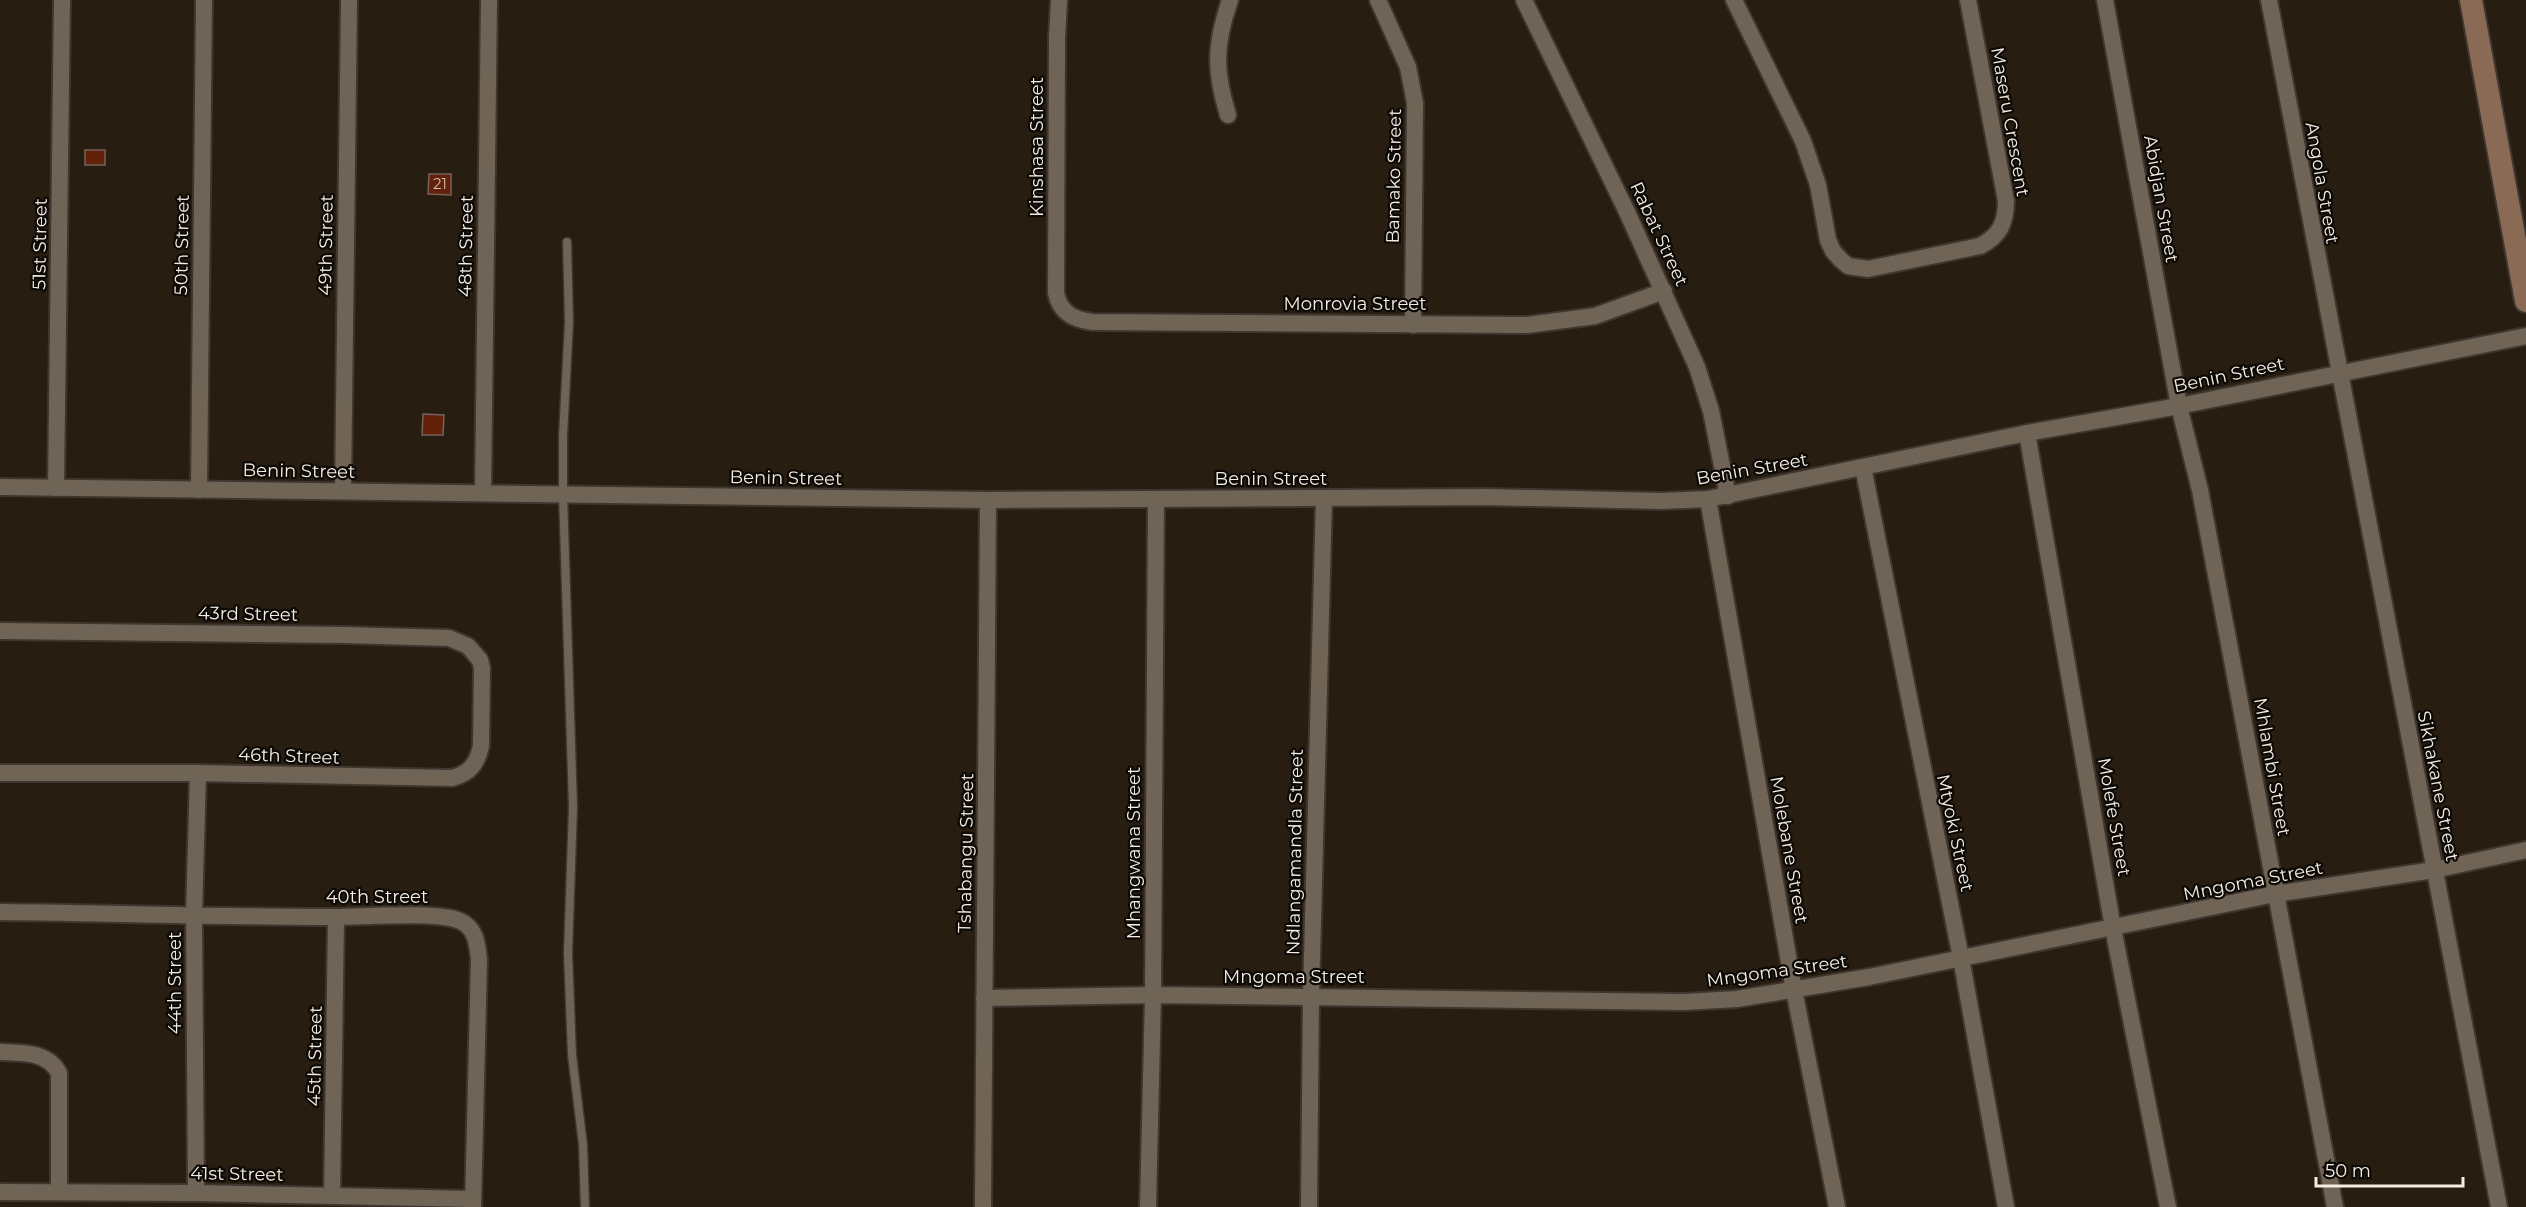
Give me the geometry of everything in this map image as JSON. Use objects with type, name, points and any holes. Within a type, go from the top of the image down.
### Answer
[{"type":"street","name":"51st Street","points":[[57,488],[62,0]]},
{"type":"street","name":"50th Street","points":[[200,490],[204,0]]},
{"type":"street","name":"49th Street","points":[[343,491],[349,0]]},
{"type":"street","name":"48th Street","points":[[483,493],[489,0]]},
{"type":"street","name":"Kinshasa Street","points":[[1056,293],[1059,0]]},
{"type":"street","points":[[1228,116],[1221,93],[1217,51],[1219,32],[1230,0]]},
{"type":"street","name":"Bamako Street","points":[[1378,0],[1408,67],[1415,103],[1413,325]]},
{"type":"street","name":"Rabat Street","points":[[1524,0],[1698,366],[1712,411],[1728,496]]},
{"type":"street","name":"Maseru Crescent","points":[[1734,0],[1803,141],[1818,185],[1828,240],[1833,251],[1848,266],[1868,268],[1980,246],[1989,242],[2002,227],[2006,214],[2006,201],[1968,0]]},
{"type":"street","name":"Abidjan Street","points":[[2104,0],[2179,406]]},
{"type":"street","name":"Angola Street","points":[[2269,0],[2337,372]]},
{"type":"street","points":[[2471,0],[2526,301]]},
{"type":"street","name":"Monrovia Street","points":[[1056,293],[1059,306],[1065,313],[1081,321],[1093,322],[1527,325],[1595,316],[1664,291]]},
{"type":"street","name":"Benin Street","points":[[0,487],[988,500],[1487,497],[1661,501],[1708,499],[2027,433],[2179,406],[2337,372],[2526,336]]},
{"type":"street","name":"Sikhakane Street","points":[[2337,372],[2499,1207]]},
{"type":"street","name":"Mhlambi Street","points":[[2179,406],[2200,490],[2335,1207]]},
{"type":"street","name":"Molefe Street","points":[[2027,433],[2113,928],[2168,1207]]},
{"type":"street","name":"Mtyoki Street","points":[[1863,467],[1961,958],[2006,1207]]},
{"type":"street","name":"Ndlangamandla Street","points":[[1309,1207],[1311,996],[1324,498]]},
{"type":"street","name":"Mhangwana Street","points":[[1148,1207],[1154,995],[1156,499]]},
{"type":"street","name":"Molebane Street","points":[[1708,499],[1794,990],[1837,1207]]},
{"type":"street","name":"Tshabangu Street","points":[[983,1207],[988,500]]},
{"type":"street","name":"43rd Street","points":[[0,631],[449,638],[468,646],[474,652],[482,668]]},
{"type":"street","name":"46th Street","points":[[0,773],[198,772],[452,778],[472,768],[481,746],[482,668]]},
{"type":"street","name":"44th Street","points":[[196,1193],[194,915],[198,772]]},
{"type":"street","name":"Mngoma Street","points":[[984,998],[1154,995],[1713,1001],[1794,990],[2275,894],[2434,870],[2526,850]]},
{"type":"street","name":"40th Street","points":[[0,912],[336,918],[448,917],[469,926],[475,935],[478,959],[473,1203]]},
{"type":"street","name":"45th Street","points":[[332,1196],[336,918]]},
{"type":"street","points":[[0,1052],[35,1054],[55,1064],[59,1073],[59,1192]]},
{"type":"street","name":"41st Street","points":[[0,1192],[332,1196],[473,1203]]},
{"type":"lane","points":[[567,242],[568,322],[563,494],[573,807],[568,954],[572,1055],[584,1146],[585,1207]]},
{"type":"building","points":[[85,150],[105,150],[105,165],[85,165]]},
{"type":"building","points":[[429,174],[451,174],[451,195],[428,194]]},
{"type":"building","points":[[423,414],[444,415],[443,435],[422,435]]}]
